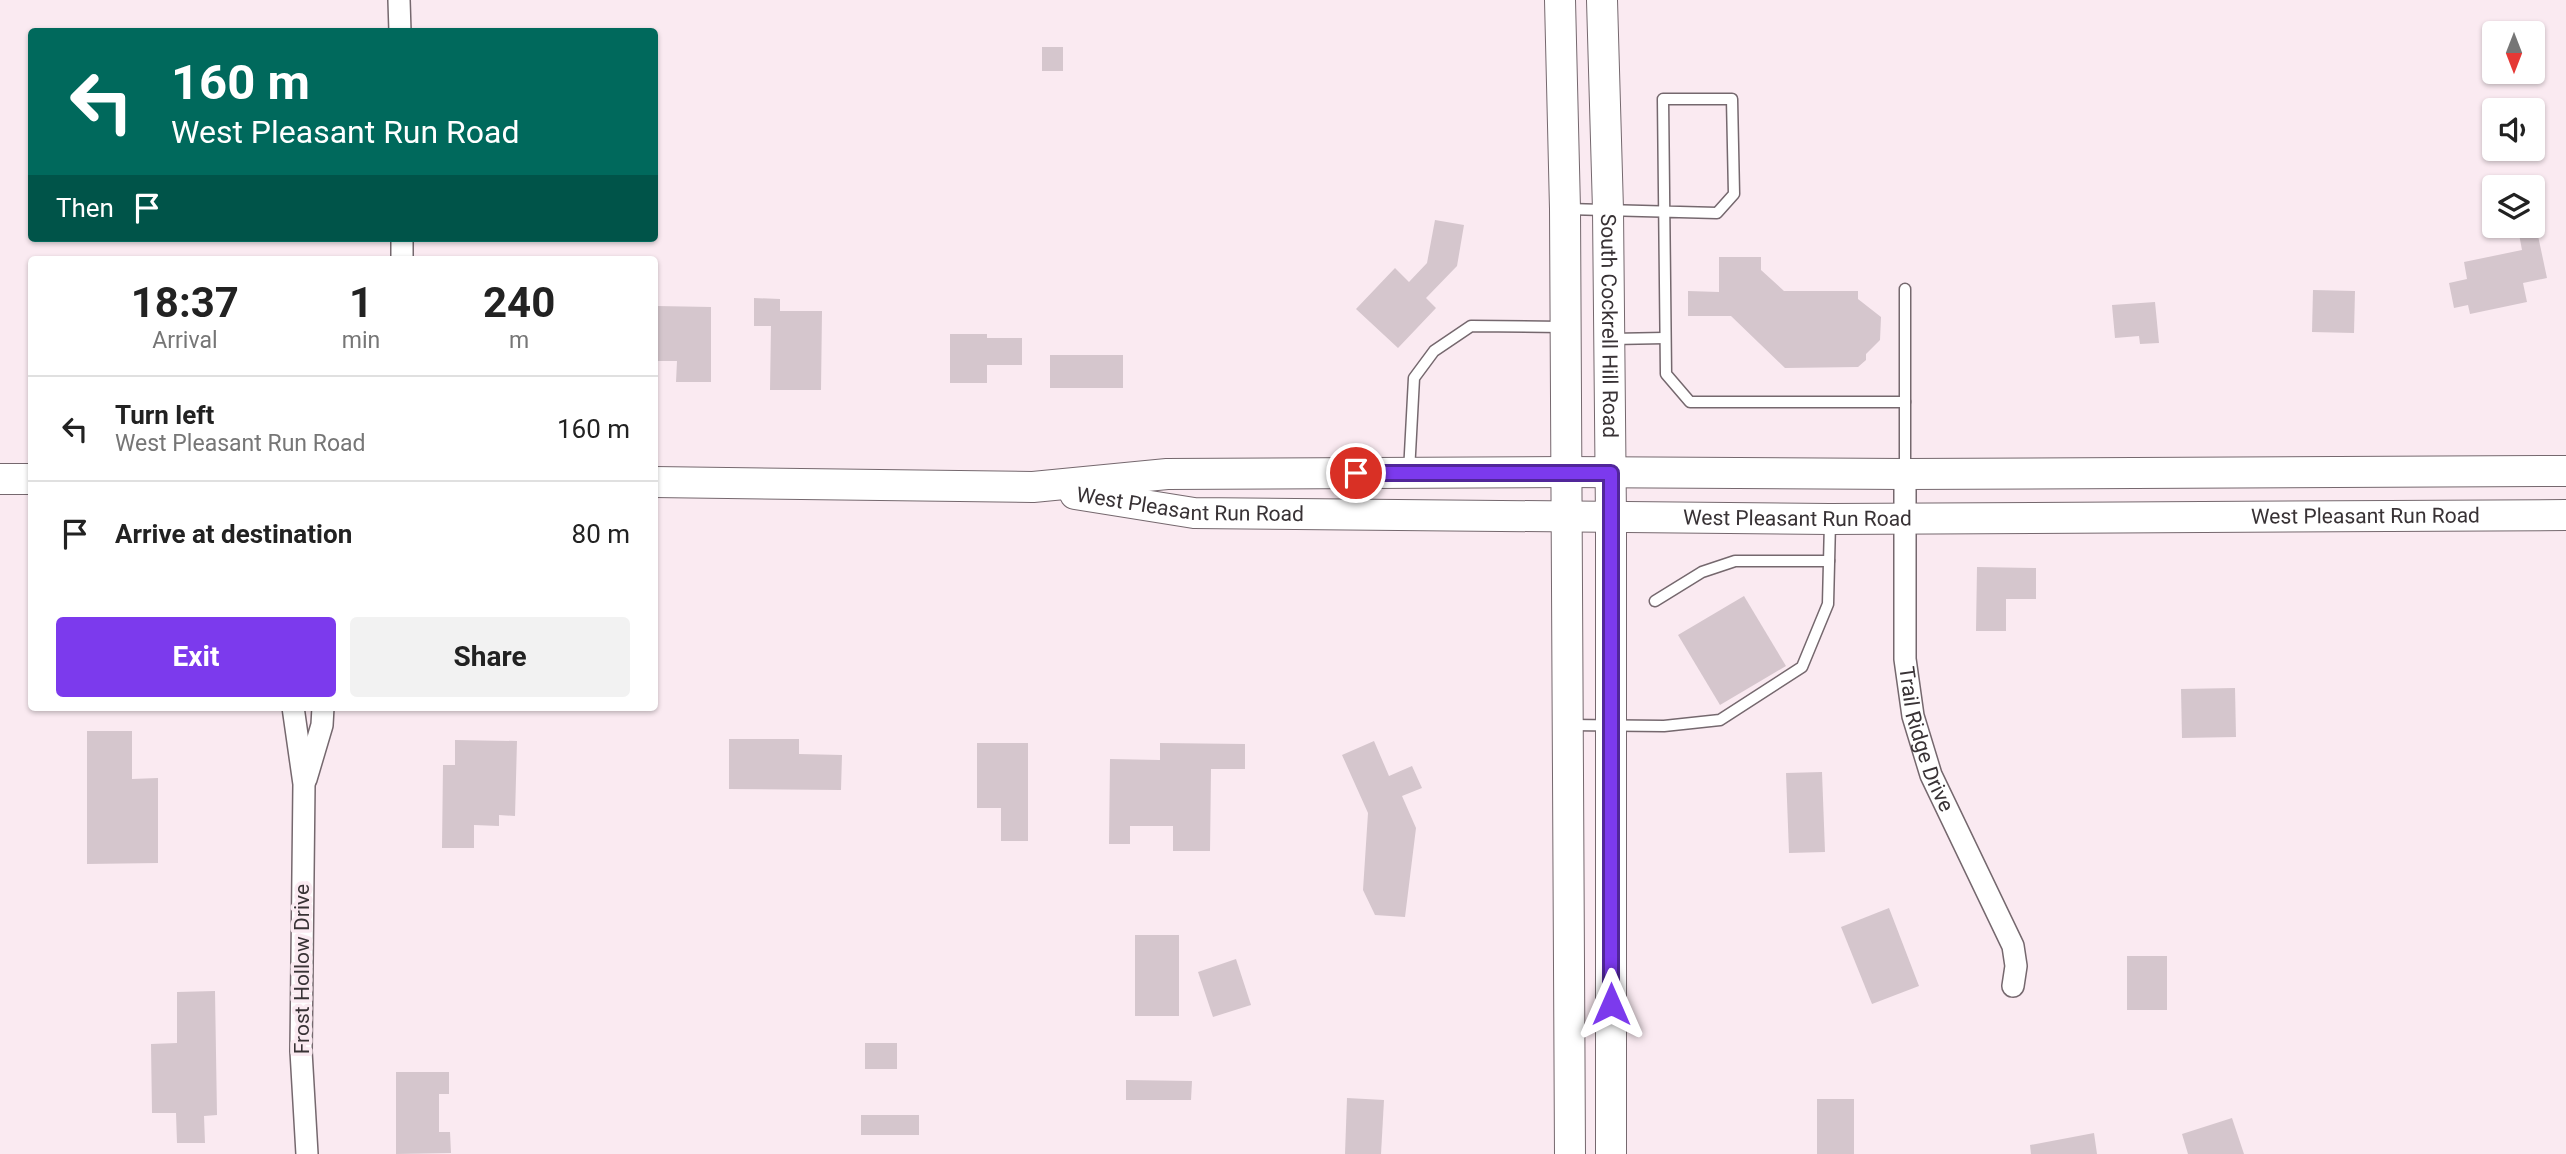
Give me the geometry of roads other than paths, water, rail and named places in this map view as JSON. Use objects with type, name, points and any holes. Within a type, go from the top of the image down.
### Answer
[{"type":"main road","name":"South Cockrell Hill Road","points":[[1560,0],[1565,209],[1570,1154]]},
{"type":"main road","name":"South Cockrell Hill Road","points":[[1602,0],[1611,473],[1611,1154]]},
{"type":"main road","name":"West Pleasant Run Road","points":[[658,482],[1033,487],[1167,474],[2566,471]]},
{"type":"main road","points":[[0,479],[28,479]]},
{"type":"main road","name":"West Pleasant Run Road","points":[[1033,487],[1194,513],[1611,519],[2566,515]]},
{"type":"street","points":[[400,0],[400,28]]},
{"type":"street","name":"Trail Ridge Drive","points":[[1905,474],[1905,659],[1913,716],[1931,775],[2013,946],[2016,966],[2013,986]]},
{"type":"street","name":"Frost Hollow Drive","points":[[294,711],[304,784],[301,1051],[307,1154]]},
{"type":"street","name":"Frost Hollow Drive","points":[[304,784],[322,725],[323,711]]},
{"type":"lane","points":[[1565,209],[1664,212],[1717,212],[1734,194],[1732,99],[1663,99],[1664,212],[1665,338],[1666,374],[1690,402],[1905,402]]},
{"type":"lane","points":[[1905,289],[1905,474]]},
{"type":"lane","points":[[1409,473],[1414,378],[1434,351],[1471,326],[1565,327]]},
{"type":"lane","points":[[1609,339],[1665,338]]},
{"type":"lane","points":[[1567,724],[1664,726],[1720,720],[1802,667],[1828,604],[1830,519]]},
{"type":"lane","points":[[1655,601],[1702,572],[1735,561],[1829,561]]}]
